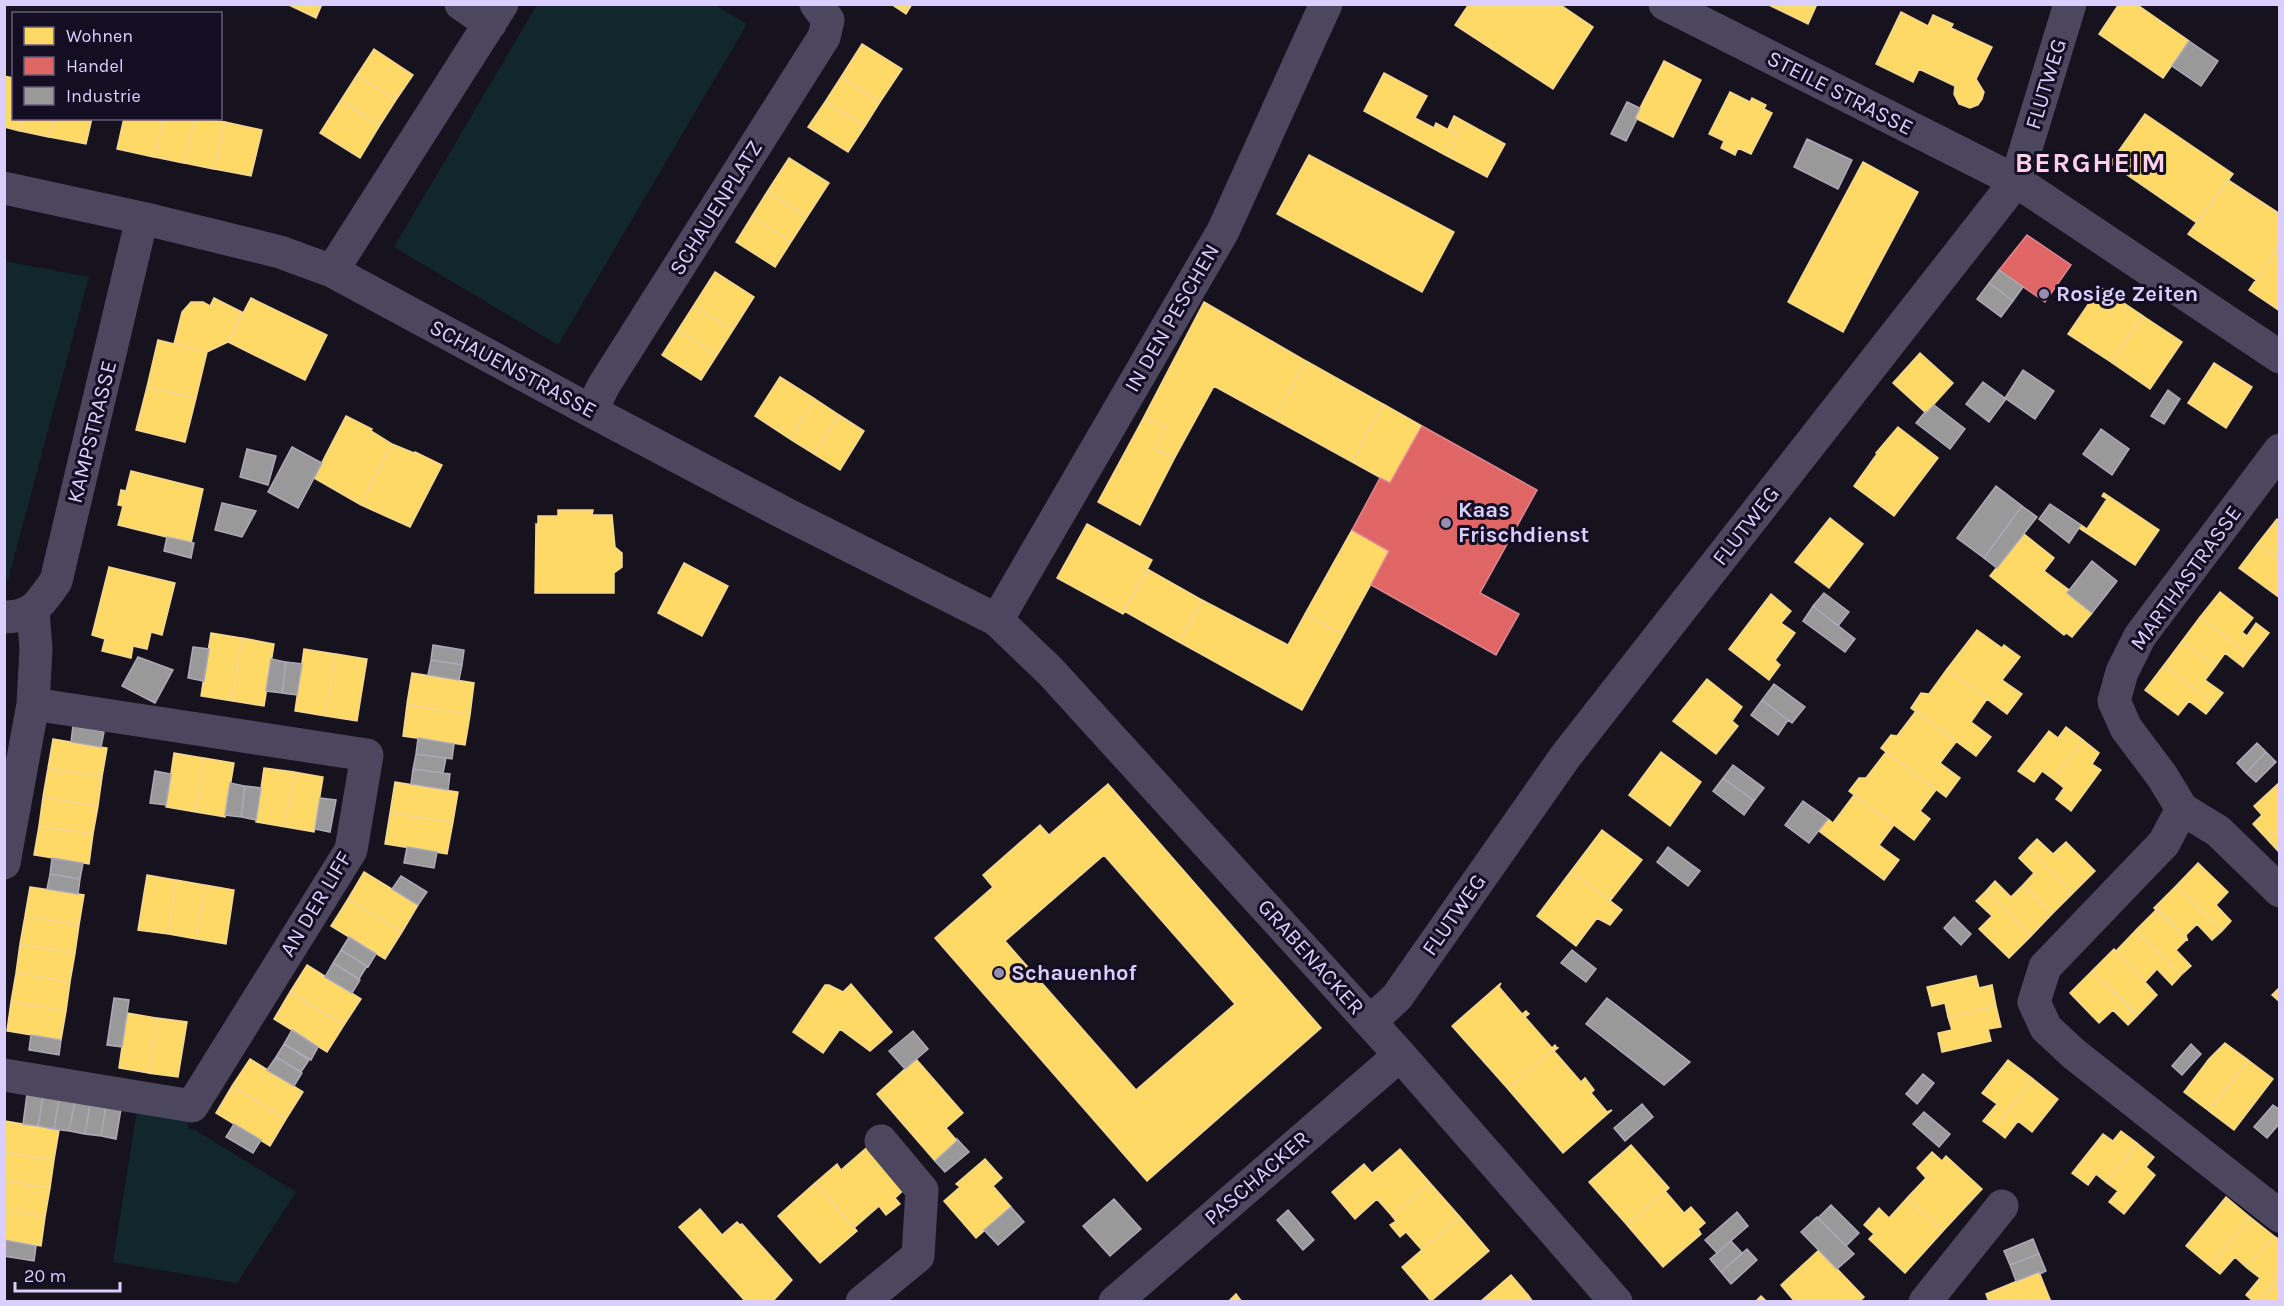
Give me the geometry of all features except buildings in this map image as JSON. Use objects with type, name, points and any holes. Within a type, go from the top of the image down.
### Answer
[{"type":"street","points":[[332,271],[496,14],[461,4]]},
{"type":"street","name":"SCHAUENPLATZ","points":[[591,411],[604,385],[824,37],[828,20],[816,4]]},
{"type":"street","name":"IN DEN PESCHEN","points":[[996,620],[1223,231],[1326,4]]},
{"type":"street","name":"STEILE STRASSE","points":[[1665,4],[2016,181],[2280,357]]},
{"type":"street","name":"FLUTWEG","points":[[1370,1022],[1397,997],[1565,757],[2016,181],[2070,4]]},
{"type":"street","name":"SCHAUENSTRASSE","points":[[4,188],[142,218],[279,252],[332,271],[788,515],[996,620]]},
{"type":"street","name":"KAMPSTRASSE","points":[[19,614],[56,581],[142,218]]},
{"type":"street","name":"MARTHASTRASSE","points":[[2181,809],[2162,776],[2126,728],[2114,701],[2119,682],[2140,636],[2280,450]]},
{"type":"street","points":[[4,863],[33,704],[36,649],[19,614]]},
{"type":"street","name":"GRABENACKER","points":[[996,620],[1051,672],[1370,1022],[1616,1302]]},
{"type":"street","name":"AN DER LIFF","points":[[4,1075],[192,1106],[351,850],[367,755],[33,704]]},
{"type":"street","points":[[2280,891],[2218,831],[2181,809],[2163,843],[2045,967],[2034,1002],[2046,1028],[2074,1054],[2280,1216]]},
{"type":"street","name":"PASCHACKER","points":[[1115,1302],[1400,1055]]},
{"type":"street","points":[[862,1302],[918,1256],[922,1190],[881,1140]]},
{"type":"street","points":[[1925,1302],[2002,1206]]},
{"type":"green space","points":[[537,5],[715,5],[747,24],[558,345],[394,247]]},
{"type":"green space","points":[[4,261],[89,277],[8,580],[4,579]]},
{"type":"green space","points":[[137,1110],[188,1118],[188,1129],[195,1130],[296,1192],[237,1283],[113,1262]]},
{"type":"place","name":"Rosige Zeiten","points":[[2044,294]]},
{"type":"place","name":"Kaas Frischdienst","points":[[1446,523]]},
{"type":"place","name":"Schauenhof","points":[[999,973]]},
{"type":"district","name":"BERGHEIM","points":[[2091,162]]}]
